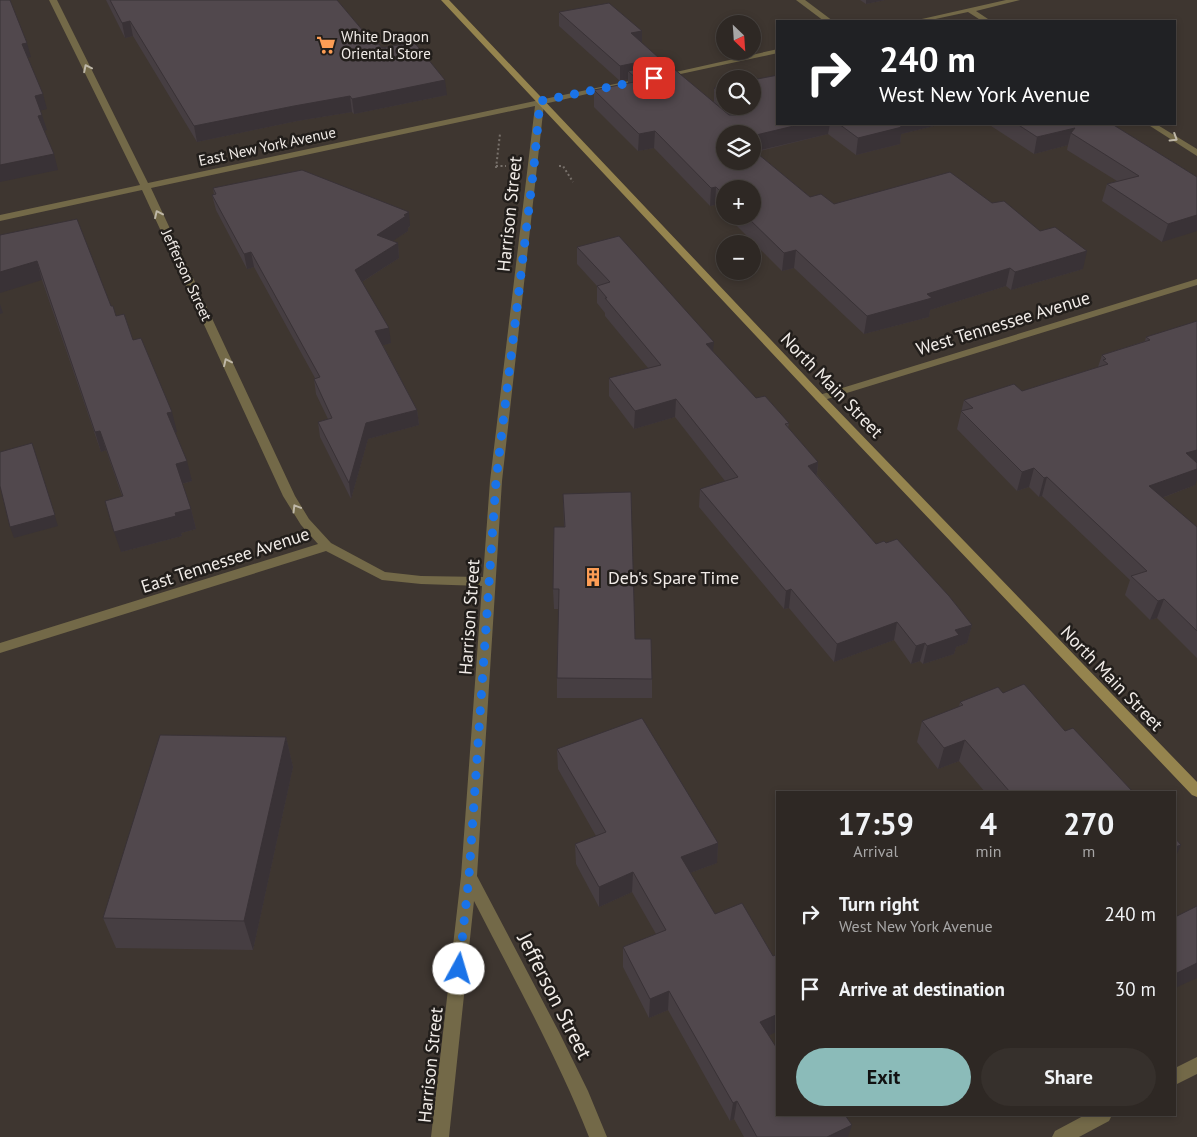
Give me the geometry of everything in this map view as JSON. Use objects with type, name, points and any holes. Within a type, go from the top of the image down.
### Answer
[{"type":"main road","name":"North Main Street","points":[[445,0],[820,398],[1197,791]]},
{"type":"street","name":"Jefferson Street","points":[[53,0],[145,186],[289,496],[305,522],[327,546]]},
{"type":"street","points":[[800,0],[828,20]]},
{"type":"street","points":[[922,20],[1016,0]]},
{"type":"street","points":[[969,10],[985,20]]},
{"type":"street","name":"East New York Avenue","points":[[0,218],[776,51]]},
{"type":"street","name":"Harrison Street","points":[[440,1137],[469,876],[496,481],[534,166],[540,101]]},
{"type":"street","points":[[1153,125],[1197,153]]},
{"type":"street","name":"West Tennessee Avenue","points":[[820,398],[1197,282]]},
{"type":"street","name":"East Tennessee Avenue","points":[[0,648],[327,546],[382,576],[421,580],[490,582]]},
{"type":"street","name":"Jefferson Street","points":[[469,876],[582,1097],[598,1137]]},
{"type":"street","points":[[1176,1076],[1197,1065]]},
{"type":"street","points":[[1061,1137],[1100,1116]]},
{"type":"path","points":[[496,168],[500,131]]},
{"type":"building","points":[[0,0],[10,0],[27,43],[22,44],[43,94],[35,96],[42,115],[38,116],[54,154],[0,165]]},
{"type":"building","points":[[110,0],[337,0],[375,45],[379,44],[382,48],[414,42],[445,80],[352,99],[350,96],[194,126],[130,21],[122,23]]},
{"type":"building","points":[[609,3],[642,31],[631,33],[659,58],[620,66],[559,12]]},
{"type":"building","points":[[667,63],[716,104],[716,115],[761,115],[761,78],[776,75],[776,125],[798,125],[761,134],[761,125],[716,125],[716,170],[761,170],[761,156],[810,197],[821,194],[834,204],[950,172],[992,203],[1004,201],[1040,231],[1055,227],[1087,251],[1015,272],[1010,268],[927,294],[932,298],[867,316],[796,250],[784,253],[755,225],[761,225],[761,180],[716,180],[716,187],[711,188],[655,131],[639,134],[594,90],[639,81],[628,71]]},
{"type":"building","points":[[840,125],[899,125],[902,127],[858,138]]},
{"type":"building","points":[[1019,125],[1114,125],[1197,177],[1197,215],[1168,224],[1107,184],[1139,176],[1071,133],[1075,128],[1037,137]]},
{"type":"building","points":[[302,170],[409,212],[377,235],[398,243],[355,270],[389,328],[375,331],[417,410],[366,423],[349,483],[318,422],[332,418],[314,379],[320,377],[251,252],[244,254],[212,195],[216,194],[213,188]]},
{"type":"building","points":[[77,219],[116,316],[124,314],[133,340],[141,338],[172,412],[167,413],[187,461],[176,464],[191,509],[175,513],[176,516],[114,532],[105,501],[123,496],[100,431],[95,432],[37,261],[0,272],[0,235]]},
{"type":"building","points":[[619,236],[714,342],[706,344],[756,398],[765,396],[789,423],[785,424],[818,462],[808,466],[876,544],[897,539],[949,596],[972,625],[955,630],[959,635],[927,646],[925,643],[916,646],[897,622],[837,644],[791,589],[786,591],[700,489],[738,477],[676,399],[635,411],[609,378],[661,365],[605,298],[607,298],[597,286],[610,282],[577,247]]},
{"type":"building","points":[[1197,321],[1197,450],[1186,453],[1197,463],[1197,469],[1149,486],[1197,527],[1197,631],[1164,599],[1158,601],[1131,576],[1147,571],[1047,477],[1044,478],[1034,468],[1022,472],[961,411],[973,408],[964,400],[1014,384],[1022,391],[1108,364],[1103,360],[1106,359],[1102,355],[1150,340],[1146,337]]},
{"type":"building","points":[[32,443],[55,515],[10,527],[0,486],[0,452]]},
{"type":"building","points":[[631,492],[635,639],[651,639],[652,679],[557,678],[559,589],[553,589],[554,527],[565,527],[563,494]]},
{"type":"building","points":[[1024,684],[1065,731],[1073,728],[1132,791],[1009,791],[965,740],[944,748],[922,721],[963,705],[960,702],[998,687],[1003,693]]},
{"type":"building","points":[[642,718],[718,843],[681,857],[715,914],[742,903],[773,956],[776,955],[776,1015],[760,1022],[776,1047],[776,1116],[846,1116],[852,1125],[827,1137],[757,1137],[737,1101],[733,1103],[669,991],[650,999],[623,947],[666,930],[633,872],[599,887],[575,844],[606,832],[557,749]]},
{"type":"building","points":[[160,735],[286,737],[244,921],[103,918]]},
{"type":"building","points":[[1176,839],[1181,845],[1176,847]]},
{"type":"building","points":[[1197,906],[1197,963],[1176,974],[1176,916]]},
{"type":"place","name":"White Dragon Oriental Store","points":[[326,45]]},
{"type":"place","name":"Deb's Spare Time","points":[[593,577]]},
{"type":"route","points":[[459,969],[469,876],[496,481],[534,166],[540,101],[654,78]]}]
